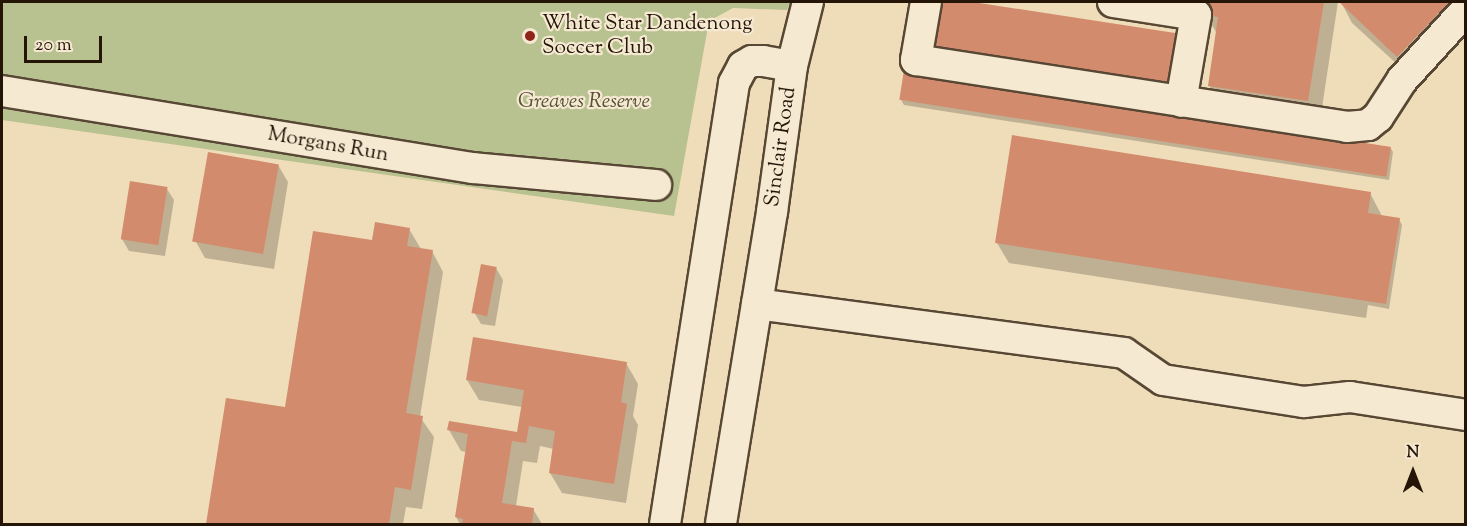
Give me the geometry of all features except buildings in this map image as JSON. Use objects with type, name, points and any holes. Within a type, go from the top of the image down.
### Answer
[{"type":"street","points":[[792,66],[808,2]]},
{"type":"street","points":[[926,2],[916,60],[1347,127],[1368,125],[1378,117],[1407,74],[1466,10]]},
{"type":"street","points":[[1113,2],[1196,15],[1182,102]]},
{"type":"street","name":"Sinclair Road","points":[[665,525],[736,78],[740,69],[752,62],[792,66],[721,525]]},
{"type":"street","name":"Morgans Run","points":[[2,91],[473,168],[656,185]]},
{"type":"street","points":[[757,304],[1124,353],[1163,380],[1304,402],[1350,397],[1466,415]]},
{"type":"green space","name":"Greaves Reserve","points":[[2,2],[790,2],[787,10],[733,8],[709,21],[674,216],[2,120]]},
{"type":"place","name":"White Star Dandenong Soccer Club","points":[[530,36]]}]
